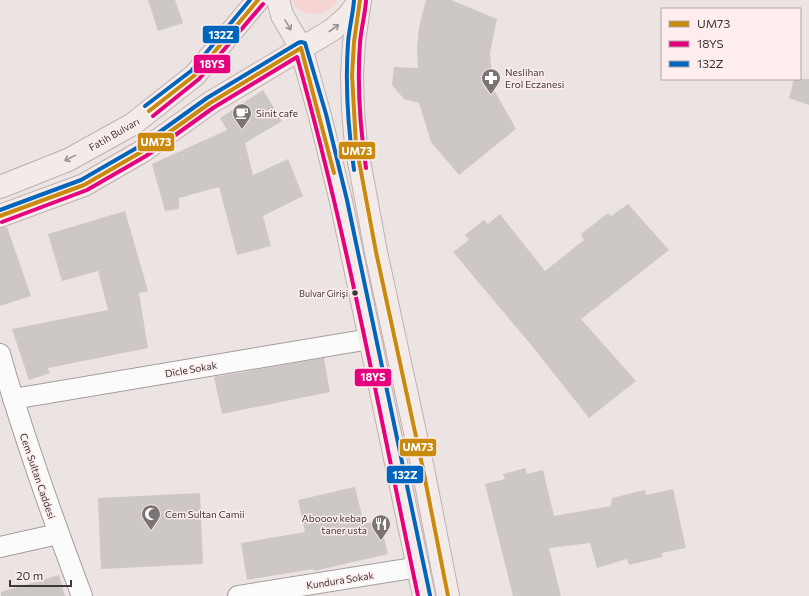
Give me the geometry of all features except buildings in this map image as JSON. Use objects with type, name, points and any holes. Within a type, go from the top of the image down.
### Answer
[{"type":"main road","name":"Fatih Bulvarı","points":[[0,186],[68,160],[133,124],[195,75],[258,0]]},
{"type":"main road","points":[[278,0],[282,15],[301,48],[341,201],[424,596]]},
{"type":"main road","points":[[0,216],[84,185],[143,151],[210,103],[332,30],[348,16],[360,0]]},
{"type":"main road","points":[[360,0],[354,42],[352,75],[356,145],[376,252],[423,469],[448,596]]},
{"type":"street","name":"Dicle Sokak","points":[[13,399],[370,339]]},
{"type":"street","name":"Cem Sultan Caddesi","points":[[0,354],[13,399],[58,534],[82,596]]},
{"type":"street","points":[[0,548],[58,534]]},
{"type":"street","name":"Kundura Sokak","points":[[238,596],[419,568]]},
{"type":"shaded area","points":[[291,0],[337,0],[327,11],[314,14],[301,11]]},
{"type":"transit line","name":"132Z","points":[[145,106],[191,71],[250,0]]},
{"type":"transit line","name":"UM73","points":[[149,111],[195,75],[258,0]]},
{"type":"transit line","name":"132Z","points":[[354,0],[347,59],[349,123],[354,170]]},
{"type":"transit line","name":"UM73","points":[[360,0],[354,42],[352,75],[356,145],[376,252],[423,469],[448,596]]},
{"type":"transit line","name":"18YS","points":[[366,1],[359,59],[359,90],[362,137],[366,168]]},
{"type":"transit line","name":"18YS","points":[[153,116],[199,79],[263,4]]},
{"type":"transit line","name":"132Z","points":[[0,210],[81,180],[140,146],[207,98],[298,43],[305,43],[326,114],[347,200],[430,595]]},
{"type":"transit line","name":"UM73","points":[[301,48],[334,173]]},
{"type":"transit line","name":"UM73","points":[[0,216],[84,185],[143,151],[210,103],[301,48]]},
{"type":"transit line","name":"18YS","points":[[2,222],[87,190],[146,156],[213,108],[297,57],[332,191],[418,596]]},
{"type":"place","name":"Neslihan Erol Eczanesi","points":[[491,95]]},
{"type":"place","name":"Sinit cafe","points":[[242,130]]},
{"type":"place","name":"Bulvar Girişi","points":[[355,293]]},
{"type":"place","name":"Cem Sultan Camii","points":[[151,531]]},
{"type":"place","name":"Abooov kebap taner usta","points":[[381,541]]}]
